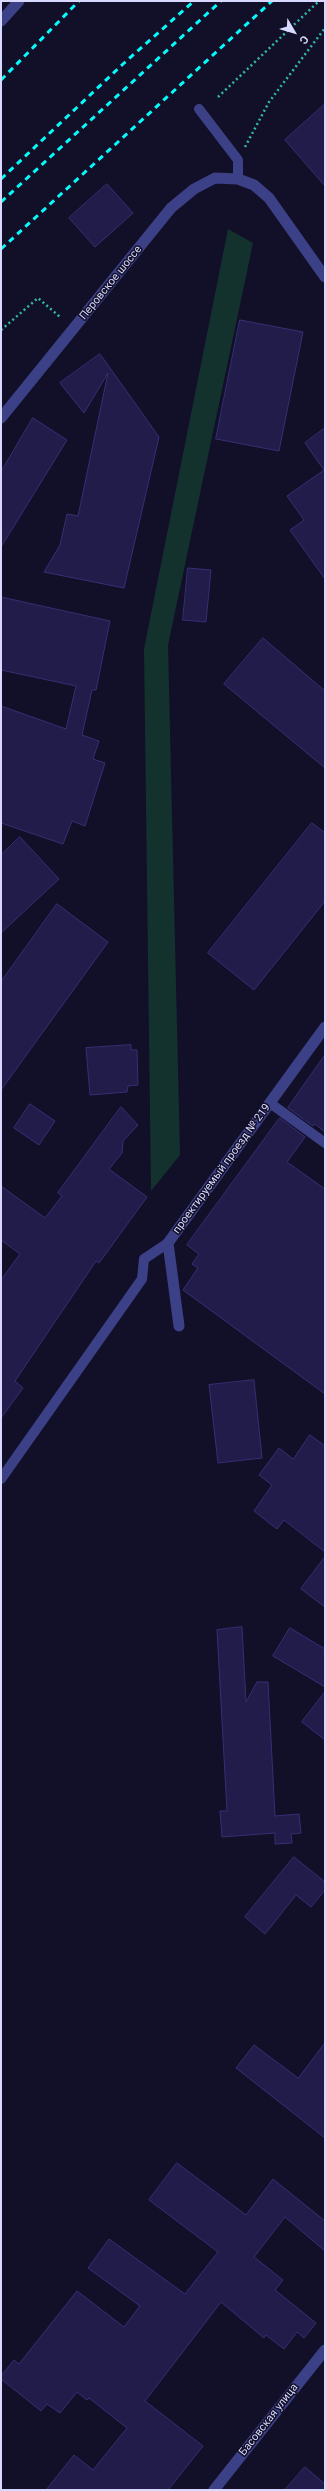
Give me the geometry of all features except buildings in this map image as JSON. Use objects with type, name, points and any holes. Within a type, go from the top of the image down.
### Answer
[{"type":"street","points":[[1,21],[19,1]]},
{"type":"street","name":"Перовское шоссе","points":[[1,418],[172,208],[194,189],[214,178],[238,179]]},
{"type":"street","points":[[238,179],[254,185],[269,198],[325,277]]},
{"type":"street","name":"проектируемый проезд № 219","points":[[179,1326],[168,1243],[325,1027]]},
{"type":"street","name":"Басовская улица","points":[[214,2490],[325,2350]]},
{"type":"lane","points":[[200,109],[238,160],[238,179]]},
{"type":"lane","points":[[270,1103],[325,1143]]},
{"type":"lane","points":[[1,1479],[142,1279],[144,1259],[168,1243]]},
{"type":"path","points":[[218,97],[319,1]]},
{"type":"path","points":[[238,160],[269,102],[325,28]]},
{"type":"path","points":[[1,330],[38,298],[60,317]]},
{"type":"green space","points":[[228,229],[253,243],[168,645],[180,1155],[151,1191],[144,649]]},
{"type":"railway","points":[[1,80],[79,1]]},
{"type":"railway","points":[[1,179],[123,64],[194,1]]},
{"type":"railway","points":[[1,202],[221,1]]},
{"type":"railway","points":[[1,249],[272,1]]}]
